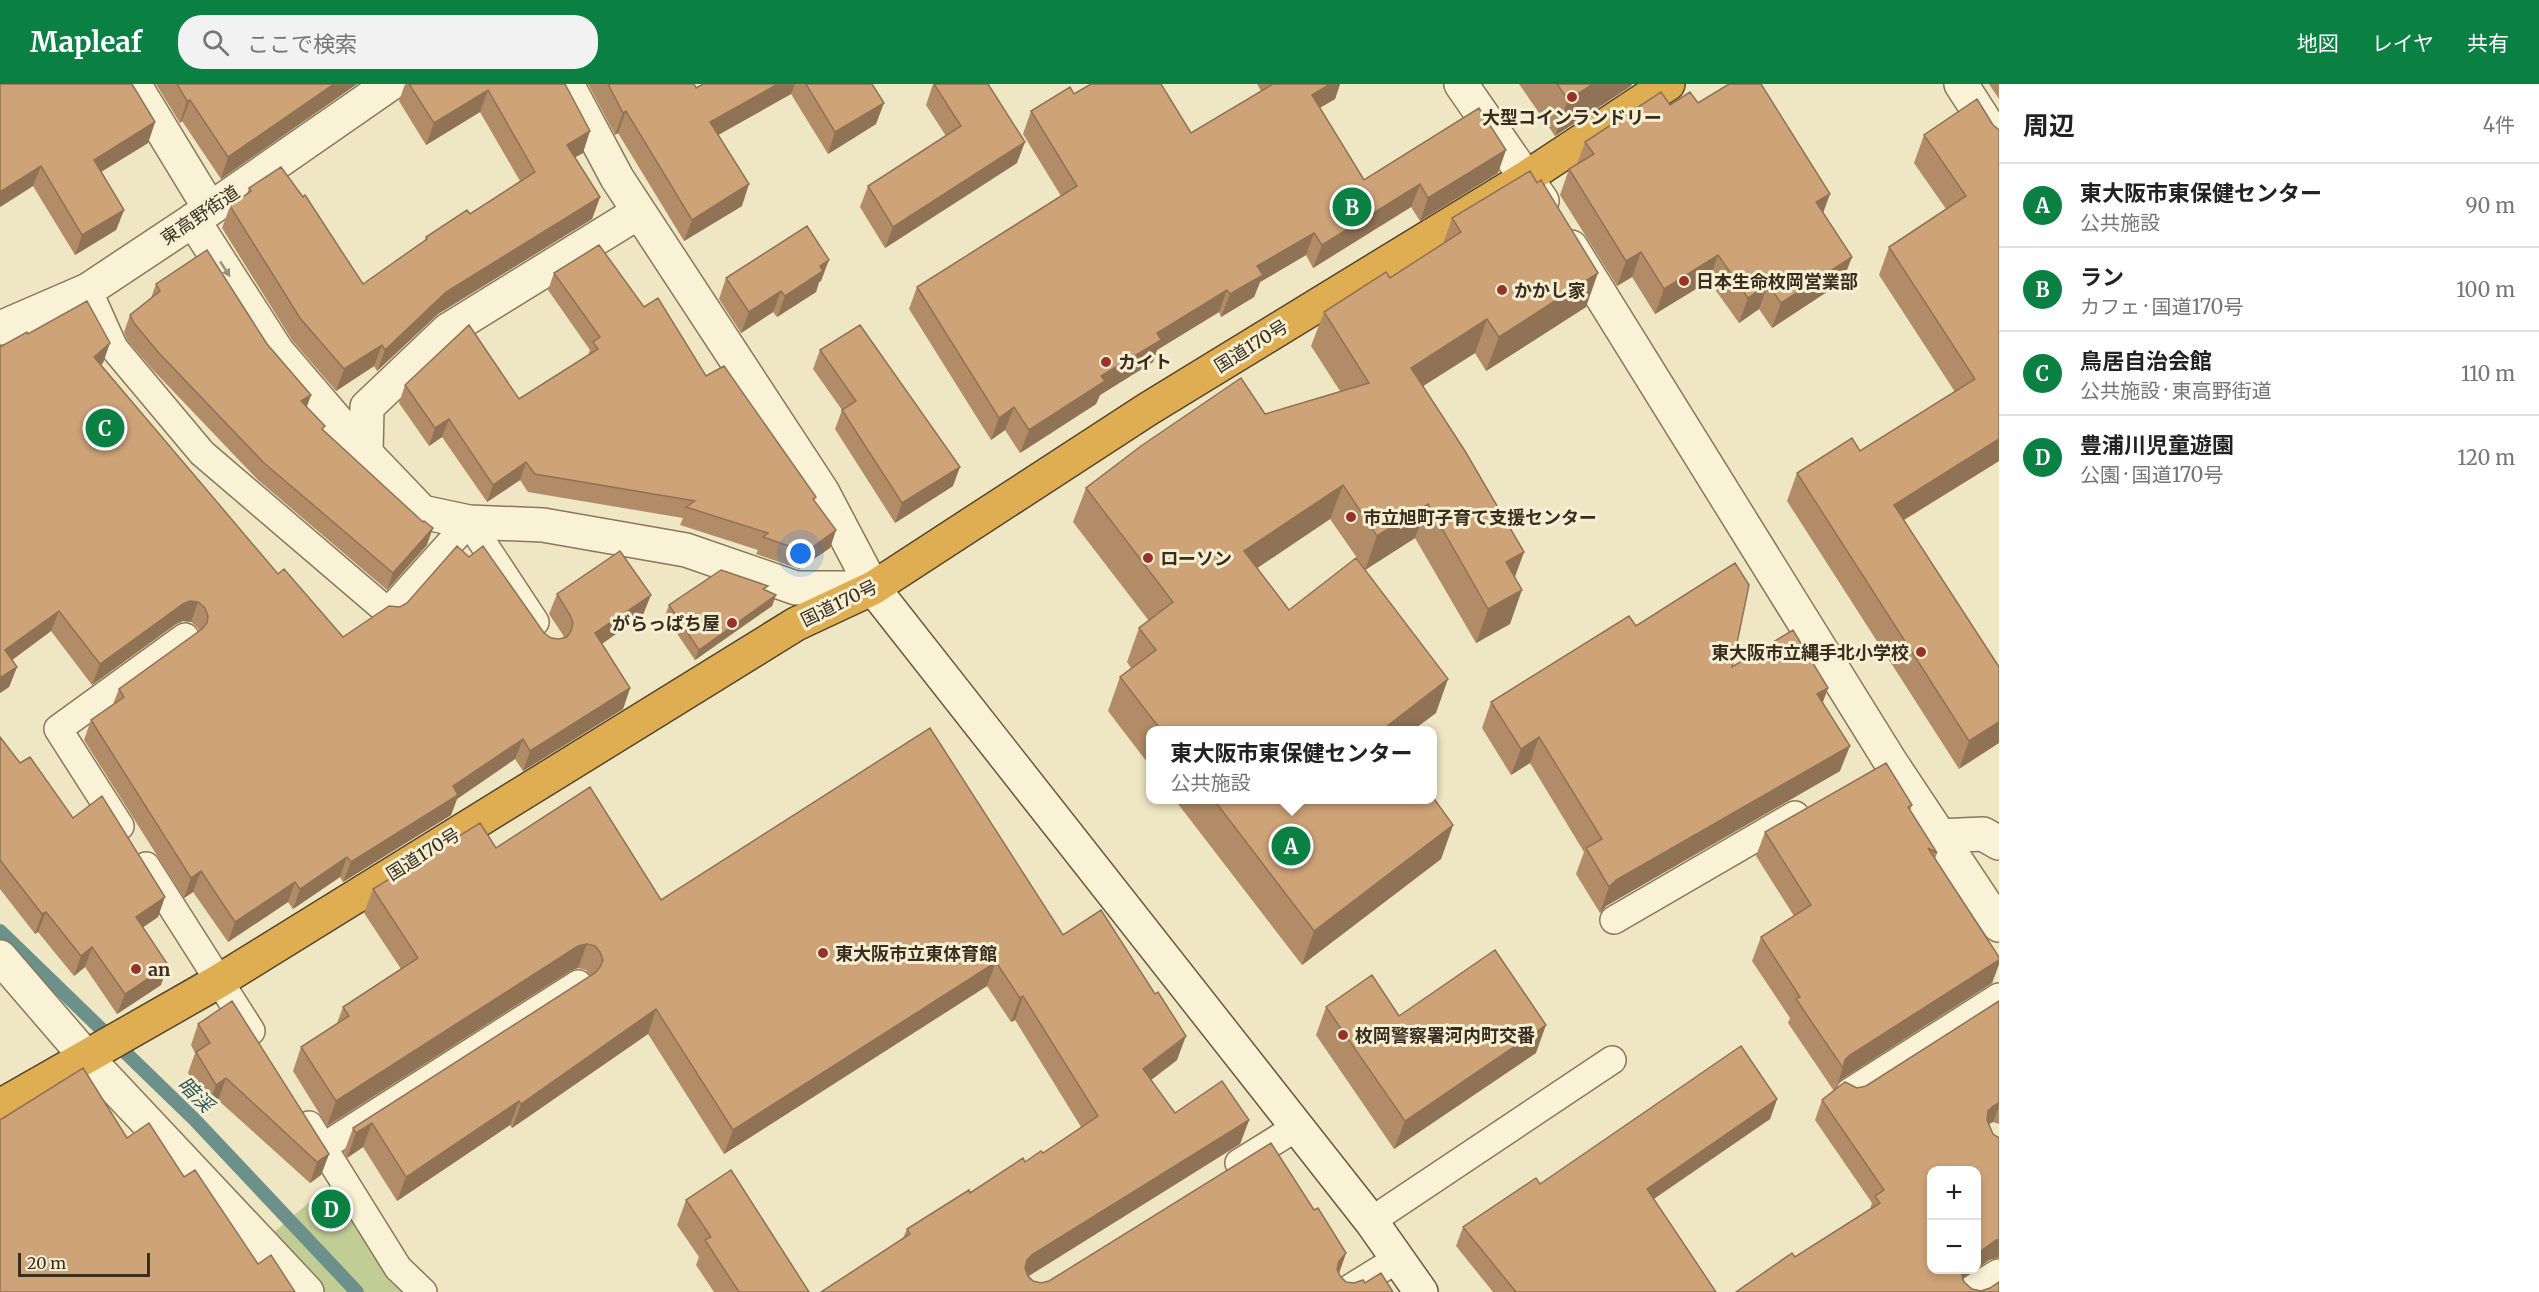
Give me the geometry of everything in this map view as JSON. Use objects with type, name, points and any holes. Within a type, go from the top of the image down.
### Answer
[{"type":"highway","name":"国道170号","points":[[0,1106],[219,981],[796,624],[873,588],[1148,409],[1527,177],[1668,84]]},
{"type":"street","points":[[134,84],[202,215],[277,351],[366,454],[422,512],[469,522],[543,525],[686,550],[796,588],[873,588]]},
{"type":"street","name":"東高野街道","points":[[0,328],[88,290],[202,215],[390,84]]},
{"type":"street","points":[[567,84],[617,178],[822,491],[873,588],[1371,1221],[1421,1292]]},
{"type":"street","points":[[1461,84],[1527,177],[1880,767],[1939,836],[1999,925]]},
{"type":"street","points":[[1961,84],[1999,142]]},
{"type":"street","points":[[366,454],[367,407],[448,330],[639,212]]},
{"type":"street","points":[[1939,836],[1983,834],[1999,843]]},
{"type":"street","points":[[0,957],[89,1057],[308,1292]]},
{"type":"street","points":[[1973,1292],[1999,1276]]},
{"type":"lane","points":[[88,290],[114,348],[202,453],[388,612],[469,522],[550,644]]},
{"type":"lane","points":[[185,637],[58,729],[262,1049]]},
{"type":"lane","points":[[1614,920],[1818,802]]},
{"type":"lane","points":[[323,1147],[578,984]]},
{"type":"lane","points":[[1850,1092],[1999,997]]},
{"type":"lane","points":[[1371,1221],[1611,1060]]},
{"type":"lane","points":[[298,1107],[398,1268],[423,1292]]},
{"type":"lane","points":[[1215,1178],[1297,1127]]},
{"type":"lane","points":[[1344,1292],[1399,1258]]},
{"type":"green space","points":[[341,1176],[425,1292],[307,1292],[261,1243]]},
{"type":"building","points":[[0,84],[132,84],[155,122],[94,160],[124,210],[82,235],[41,166],[0,192]]},
{"type":"building","points":[[177,84],[334,84],[228,157]]},
{"type":"building","points":[[409,84],[565,84],[590,131],[567,145],[600,197],[446,292],[385,350],[382,345],[344,369],[300,318],[230,206],[251,191],[249,188],[281,167],[303,197],[305,195],[363,284],[467,210],[470,214],[535,172],[488,90],[434,123]]},
{"type":"building","points":[[608,84],[694,84],[696,88],[703,84],[778,84],[710,122],[749,184],[692,220],[626,111],[623,113]]},
{"type":"building","points":[[806,84],[872,84],[884,103],[835,132]]},
{"type":"building","points":[[934,84],[988,84],[1025,142],[893,227],[868,186],[961,126]]},
{"type":"building","points":[[1091,84],[1161,84],[1191,133],[1273,84],[1330,84],[1312,95],[1364,180],[1479,108],[1506,150],[1428,198],[1420,184],[1322,245],[1314,233],[1257,266],[1263,275],[1230,294],[1227,290],[1157,333],[1161,340],[1101,376],[1105,381],[1029,430],[1014,407],[999,418],[917,287],[1077,186],[1031,111],[1070,87],[1074,94]]},
{"type":"building","points":[[1557,84],[1593,84],[1568,100]]},
{"type":"building","points":[[1729,84],[1761,84],[1830,194],[1816,202],[1852,257],[1781,303],[1768,284],[1748,298],[1718,255],[1664,289],[1641,252],[1626,261],[1569,169],[1594,154],[1585,142],[1661,92],[1670,105],[1690,92],[1698,103]]},
{"type":"building","points":[[1977,99],[1993,125],[1999,130],[1999,439],[1894,505],[1999,667],[1999,722],[1969,741],[1797,473],[1852,438],[1860,451],[1975,379],[1889,247],[1966,196],[1924,135]]},
{"type":"building","points":[[1530,171],[1537,183],[1541,180],[1598,273],[1499,337],[1487,319],[1411,368],[1465,451],[1524,552],[1506,562],[1522,590],[1488,609],[1428,504],[1377,536],[1343,485],[1244,551],[1289,610],[1356,558],[1448,679],[1387,726],[1158,726],[1120,677],[1156,650],[1139,628],[1173,602],[1086,488],[1141,446],[1241,378],[1265,414],[1369,383],[1324,312],[1386,272],[1390,278],[1461,232],[1452,218]]},
{"type":"building","points":[[807,226],[829,260],[820,266],[823,271],[785,296],[781,291],[749,312],[726,278]]},
{"type":"building","points":[[599,245],[644,307],[658,298],[706,376],[724,366],[816,497],[813,499],[836,530],[806,552],[763,537],[768,533],[686,507],[695,501],[535,474],[526,462],[493,485],[449,419],[435,428],[405,385],[469,325],[519,399],[598,349],[593,342],[600,337],[554,273]]},
{"type":"building","points":[[207,250],[267,344],[311,395],[301,401],[325,426],[322,429],[423,522],[433,528],[393,573],[264,463],[158,352],[134,323],[130,315],[160,291],[156,284]]},
{"type":"building","points":[[87,301],[110,343],[94,357],[278,574],[284,569],[343,637],[389,606],[400,607],[407,603],[457,546],[469,557],[483,546],[544,633],[551,638],[567,637],[573,623],[557,594],[620,551],[651,595],[595,633],[630,688],[530,751],[523,739],[453,786],[458,795],[351,862],[347,857],[300,889],[295,882],[235,922],[201,871],[191,878],[91,720],[124,697],[119,689],[202,629],[207,623],[208,616],[205,608],[198,602],[190,601],[183,604],[100,664],[59,611],[5,650],[17,667],[0,678],[0,347]]},
{"type":"building","points":[[860,325],[960,467],[902,503],[842,410],[856,401],[820,350]]},
{"type":"building","points":[[1735,563],[1749,585],[1732,667],[1793,630],[1828,688],[1817,694],[1850,746],[1616,880],[1609,887],[1586,848],[1602,839],[1539,737],[1521,749],[1491,702],[1629,616],[1636,626]]},
{"type":"building","points":[[721,570],[768,586],[763,589],[776,595],[699,650],[669,605]]},
{"type":"building","points":[[930,728],[1063,935],[1101,910],[1155,994],[1158,992],[1186,1036],[1143,1069],[1175,1113],[1222,1081],[1249,1120],[1033,1254],[1027,1260],[1025,1268],[1028,1276],[1033,1281],[1041,1283],[1049,1281],[1271,1143],[1314,1210],[1318,1208],[1346,1253],[1339,1261],[1337,1269],[1340,1276],[1346,1282],[1354,1283],[1363,1280],[1365,1283],[1381,1273],[1393,1292],[821,1292],[910,1234],[907,1229],[969,1190],[970,1193],[1023,1158],[1025,1162],[1041,1151],[1043,1153],[1098,1116],[1023,996],[1020,998],[996,962],[733,1130],[656,1009],[521,1104],[519,1101],[406,1177],[372,1123],[356,1133],[353,1128],[595,973],[603,960],[600,952],[595,946],[587,944],[578,946],[336,1101],[301,1047],[349,1016],[343,1007],[418,958],[373,889],[480,823],[496,848],[590,787],[661,900]]},
{"type":"building","points":[[0,737],[20,763],[30,757],[73,818],[102,796],[165,897],[136,917],[168,965],[125,994],[92,947],[81,956],[46,912],[42,914],[0,860]]},
{"type":"building","points":[[1886,763],[1912,805],[1908,807],[1937,853],[1928,848],[1999,960],[1850,1055],[1845,1060],[1843,1068],[1796,999],[1800,997],[1761,937],[1811,905],[1765,832]]},
{"type":"building","points":[[1437,803],[1453,825],[1314,931],[1217,804]]},
{"type":"building","points":[[1495,950],[1546,1025],[1405,1121],[1326,1007],[1372,975],[1399,1016]]},
{"type":"building","points":[[232,1001],[329,1154],[317,1162],[226,1078],[216,1085],[196,1052],[210,1043],[198,1024]]},
{"type":"building","points":[[1999,1001],[1999,1103],[1988,1111],[1987,1120],[1993,1134],[1999,1138],[1999,1240],[1981,1251],[1981,1166],[1927,1166],[1927,1274],[1962,1274],[1964,1282],[1972,1289],[1981,1291],[1999,1282],[1999,1292],[1736,1292],[1792,1253],[1795,1257],[1880,1203],[1875,1196],[1884,1190],[1822,1100],[1845,1082],[1857,1088],[1866,1086]]},
{"type":"building","points":[[1741,1046],[1777,1099],[1647,1189],[1716,1292],[1516,1292],[1463,1227],[1536,1178],[1540,1184]]},
{"type":"building","points":[[83,1068],[127,1138],[149,1123],[184,1177],[195,1170],[258,1264],[271,1255],[295,1292],[0,1292],[0,1120]]},
{"type":"building","points":[[731,1170],[809,1292],[739,1292],[705,1240],[711,1237],[686,1200]]},
{"type":"waterway","name":"暗渓","points":[[0,931],[194,1119],[357,1292]]},
{"type":"place","name":"大型コインランドリー","points":[[1572,97]]},
{"type":"place","name":"ラン","points":[[1352,207]]},
{"type":"place","name":"日本生命枚岡営業部","points":[[1684,281]]},
{"type":"place","name":"かかし家","points":[[1502,290]]},
{"type":"place","name":"カイト","points":[[1106,362]]},
{"type":"place","name":"鳥居自治会館","points":[[105,428]]},
{"type":"place","name":"市立旭町子育て支援センター","points":[[1351,517]]},
{"type":"place","name":"ローソン","points":[[1148,558]]},
{"type":"place","name":"がらっぱち屋","points":[[732,623]]},
{"type":"place","name":"東大阪市立縄手北小学校","points":[[1921,652]]},
{"type":"place","name":"東大阪市東保健センター","points":[[1291,846]]},
{"type":"place","name":"東大阪市立東体育館","points":[[823,953]]},
{"type":"place","name":"an","points":[[136,969]]},
{"type":"place","name":"枚岡警察署河内町交番","points":[[1343,1035]]},
{"type":"place","name":"豊浦川児童遊園","points":[[331,1209]]}]
